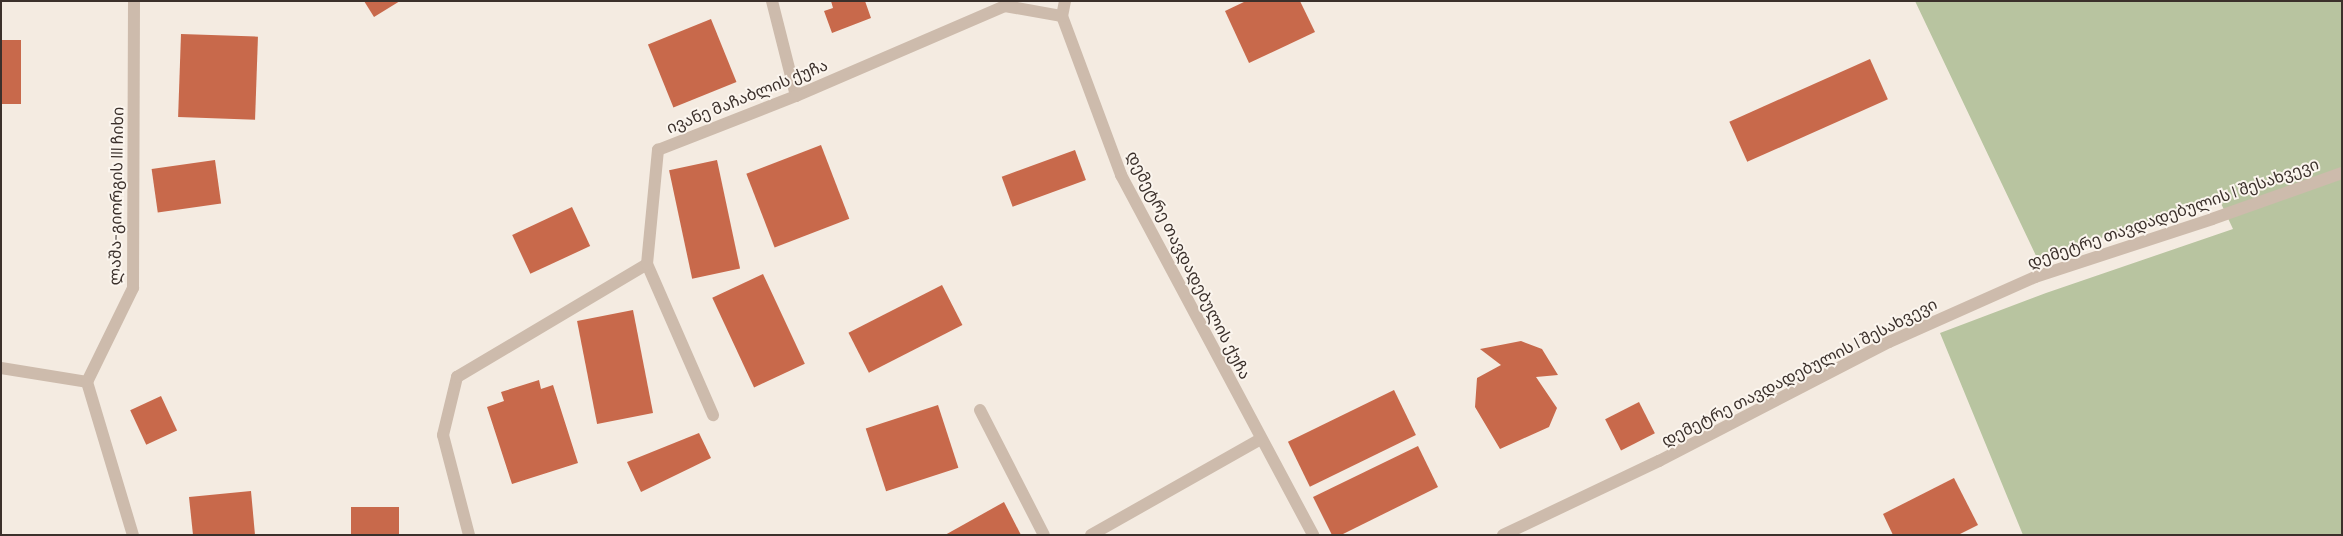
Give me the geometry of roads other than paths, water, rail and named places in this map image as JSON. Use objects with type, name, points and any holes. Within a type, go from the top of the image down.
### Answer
[{"type":"street","name":"ლაშა-გიორგის III ჩიხი","points":[[86,382],[133,288],[134,1]]},
{"type":"street","points":[[772,1],[796,96]]},
{"type":"street","points":[[1062,16],[1066,1]]},
{"type":"street","name":"ივანე მაჩაბლის ქუჩა","points":[[647,264],[658,150],[796,96],[1005,6],[1062,16]]},
{"type":"street","name":"დემეტრე თავდადებულის ქუჩა","points":[[1062,16],[1121,175],[1313,535]]},
{"type":"street","name":"დემეტრე თავდადებულის I შესახვევი","points":[[1503,535],[1659,461],[1889,342],[2035,277],[2212,219],[2342,173]]},
{"type":"street","points":[[469,535],[443,434],[457,377],[647,264],[713,415]]},
{"type":"street","points":[[1,368],[86,382],[134,535]]},
{"type":"street","points":[[980,410],[1044,535]]},
{"type":"street","points":[[1091,535],[1261,439]]}]
